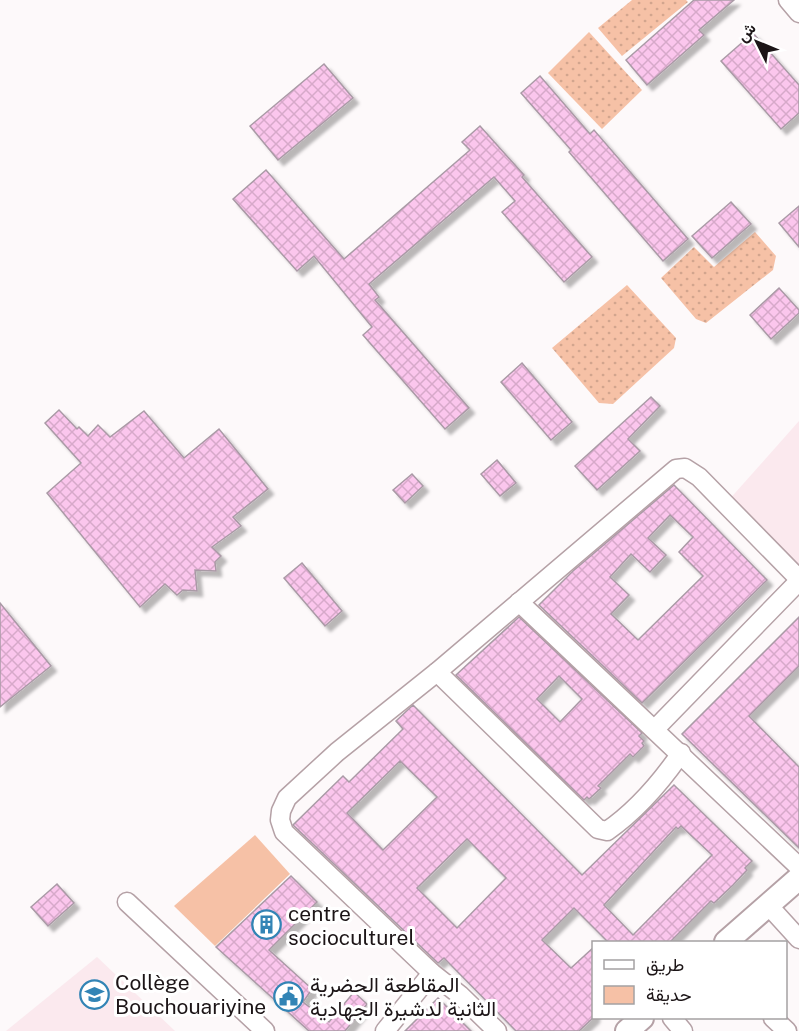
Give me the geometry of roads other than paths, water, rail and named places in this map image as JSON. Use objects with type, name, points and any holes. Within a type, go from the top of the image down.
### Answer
[{"type":"street","points":[[497,1031],[460,995],[432,973],[284,832],[280,820],[287,798],[338,752],[437,672],[671,471],[685,468],[699,477],[799,580],[655,729]]},
{"type":"street","points":[[519,602],[799,867]]},
{"type":"street","points":[[437,672],[598,829],[607,831],[618,823],[666,774],[681,753]]},
{"type":"street","points":[[727,941],[799,878]]},
{"type":"street","points":[[127,902],[265,1031]]},
{"type":"street","points":[[768,904],[799,939]]},
{"type":"street","points":[[385,1031],[432,973]]},
{"type":"street","points":[[627,1031],[640,1019]]},
{"type":"street","points":[[674,1019],[683,1031]]},
{"type":"street","points":[[775,1019],[787,1031]]},
{"type":"place","name":"centre socioculturel","points":[[267,925]]},
{"type":"place","name":"Collège Bouchouariyine","points":[[94,994]]},
{"type":"place","name":"المقاطعة الحضرية الثانية لدشيرة الجهادية","points":[[289,996]]}]
